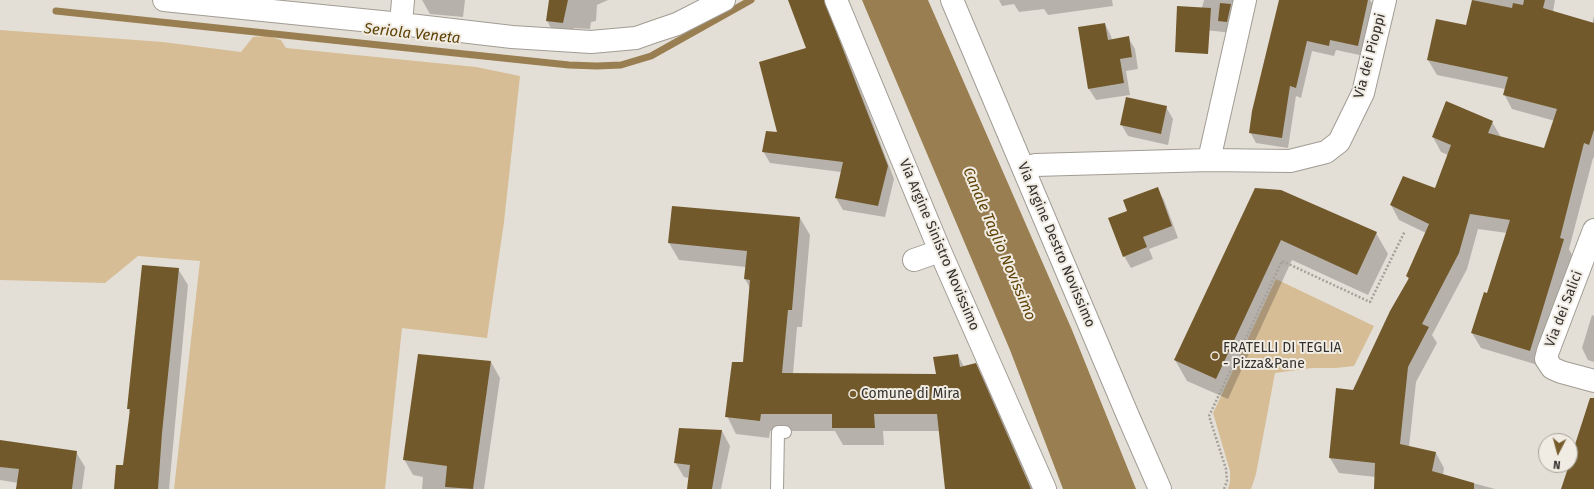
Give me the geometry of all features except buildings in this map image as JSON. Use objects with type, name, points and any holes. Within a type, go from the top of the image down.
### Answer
[{"type":"street","points":[[164,0],[196,1],[512,37],[576,41],[612,41],[636,38],[677,24],[724,0]]},
{"type":"street","points":[[401,24],[403,0]]},
{"type":"street","name":"Via Argine Sinistro Novissimo","points":[[836,0],[940,251],[1045,489]]},
{"type":"street","name":"Via Argine Destro Novissimo","points":[[952,0],[1160,489]]},
{"type":"street","points":[[1209,160],[1245,0]]},
{"type":"street","name":"Via dei Pioppi","points":[[1024,168],[1035,164],[1209,160],[1290,160],[1326,152],[1339,142],[1363,93],[1385,0]]},
{"type":"street","name":"Via dei Salici","points":[[1594,230],[1546,359],[1552,368],[1594,381]]},
{"type":"street","points":[[914,260],[940,251]]},
{"type":"lane","points":[[777,489],[778,432],[785,432]]},
{"type":"path","points":[[1224,489],[1227,480],[1226,469],[1209,416],[1282,261],[1370,302],[1405,231]]},
{"type":"shaded area","points":[[0,30],[163,42],[241,52],[253,37],[267,36],[281,40],[286,48],[476,67],[520,76],[504,222],[487,338],[402,328],[385,489],[174,489],[200,261],[138,256],[105,283],[0,280]]},
{"type":"shaded area","points":[[1276,279],[1374,326],[1354,366],[1312,368],[1275,373],[1256,474],[1251,489],[1228,489],[1230,482],[1230,471],[1213,413]]},
{"type":"water","name":"Canale Taglio Novissimo","points":[[862,0],[928,0],[1072,330],[1136,489],[1063,489],[1010,350]]},
{"type":"waterway","name":"Seriola Veneta","points":[[56,11],[569,65],[597,66],[621,65],[651,56],[751,0]]},
{"type":"place","name":"FRATELLI DI TEGLIA - Pizza&Pane","points":[[1215,356]]},
{"type":"place","name":"Comune di Mira","points":[[853,394]]}]
